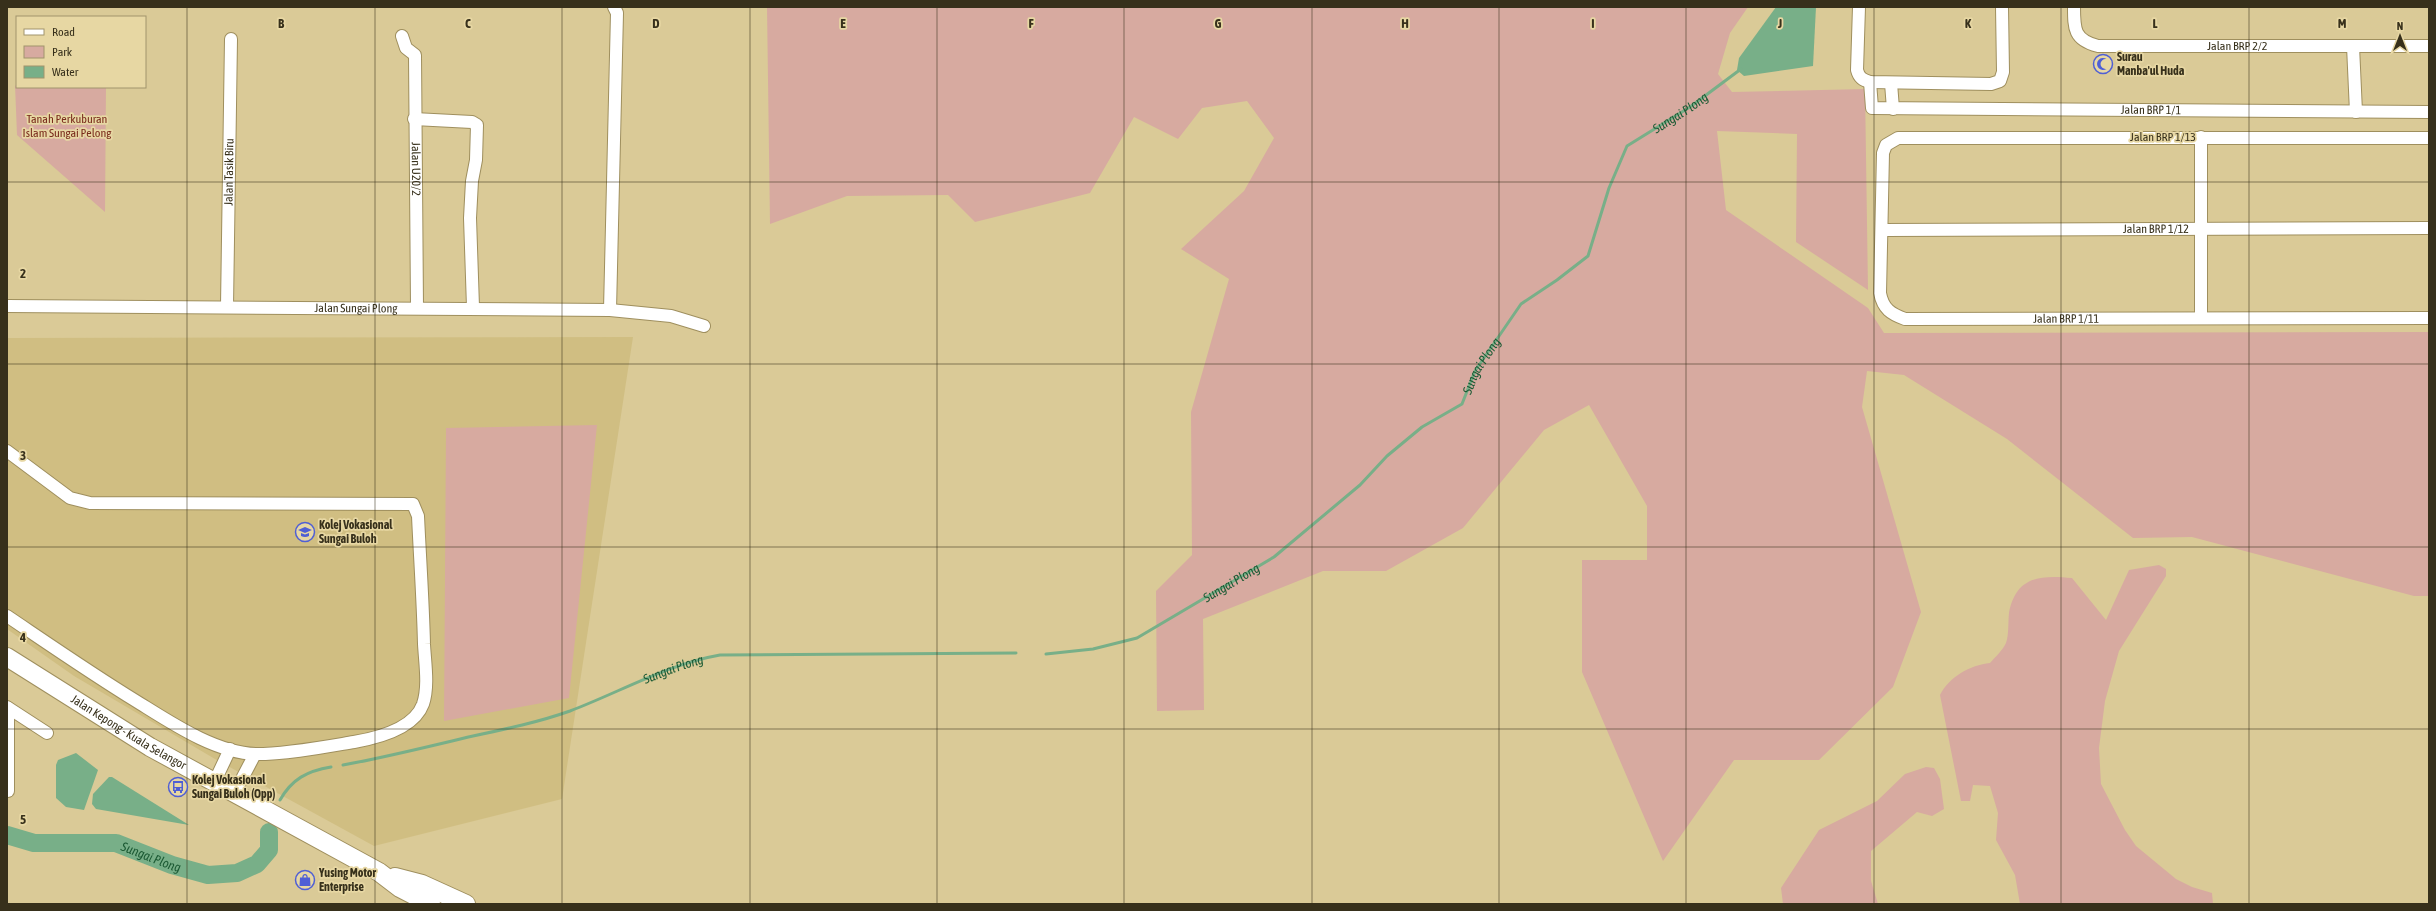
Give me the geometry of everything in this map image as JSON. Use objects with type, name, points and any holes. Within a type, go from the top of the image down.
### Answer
[{"type":"highway","name":"Jalan Kepong - Kuala Selangor","points":[[7,657],[150,747],[379,872],[400,888],[431,904]]},
{"type":"highway","name":"Jalan Kepong - Kuala Selangor","points":[[379,872],[422,884],[466,904]]},
{"type":"highway","points":[[422,884],[428,890],[454,904]]},
{"type":"street","points":[[610,310],[617,21],[614,7]]},
{"type":"street","points":[[1860,7],[1857,70],[1859,76],[1870,82],[1991,84],[2000,81],[2003,72],[2002,7]]},
{"type":"street","name":"Jalan BRP 2/2","points":[[2074,7],[2076,30],[2080,38],[2086,43],[2098,46],[2429,46]]},
{"type":"street","name":"Jalan U20/2","points":[[402,36],[406,48],[415,55],[414,119],[417,307]]},
{"type":"street","name":"Jalan Tasik Biru","points":[[227,306],[231,39]]},
{"type":"street","points":[[2353,46],[2356,112]]},
{"type":"street","name":"Jalan BRP 1/1","points":[[1870,82],[1872,108],[2429,112]]},
{"type":"street","points":[[1891,83],[1893,108]]},
{"type":"street","points":[[414,119],[472,122],[477,125],[476,160],[472,181],[470,218],[473,307]]},
{"type":"street","points":[[2201,136],[2201,318]]},
{"type":"street","name":"Jalan BRP 1/13","points":[[1898,138],[2201,136],[2429,138]]},
{"type":"street","name":"Jalan BRP 1/11","points":[[1898,138],[1886,145],[1883,153],[1883,230],[1880,293],[1883,304],[1894,316],[1905,320],[2429,318]]},
{"type":"street","name":"Jalan BRP 1/12","points":[[1883,230],[2429,228]]},
{"type":"street","name":"Jalan Sungai Plong","points":[[7,306],[473,307],[610,310],[671,316],[704,326]]},
{"type":"street","points":[[7,451],[70,498],[90,503],[413,504],[418,516],[426,681],[423,704],[412,721],[374,738],[333,746],[255,754],[230,749],[198,738],[166,720],[85,670],[7,616]]},
{"type":"street","points":[[7,708],[47,733]]},
{"type":"street","points":[[7,708],[8,791]]},
{"type":"street","points":[[214,783],[230,749]]},
{"type":"street","points":[[234,794],[255,754]]},
{"type":"shaded area","name":"Kolej Vokasional Sungai Buloh","points":[[633,337],[562,799],[374,846],[215,759],[74,676],[7,629],[7,338]]},
{"type":"green space","points":[[767,7],[1748,7],[1730,33],[1718,74],[1732,92],[1865,89],[1868,290],[1796,242],[1797,134],[1717,131],[1726,210],[1868,308],[1884,333],[2429,332],[2429,596],[2414,596],[2192,537],[2133,538],[2007,439],[1904,375],[1867,371],[1862,407],[1921,612],[1893,687],[1819,760],[1734,760],[1663,861],[1582,672],[1582,560],[1647,560],[1647,506],[1589,405],[1544,430],[1463,528],[1386,571],[1323,571],[1203,619],[1204,710],[1157,711],[1156,591],[1192,555],[1191,412],[1229,279],[1181,249],[1244,191],[1274,138],[1247,101],[1202,108],[1178,139],[1134,117],[1090,193],[975,222],[948,195],[847,196],[770,224]]},
{"type":"green space","name":"Tanah Perkuburan Islam Sungai Pelong","points":[[15,85],[16,88],[106,88],[105,212],[17,135]]},
{"type":"green space","points":[[597,425],[569,698],[444,721],[446,428]]},
{"type":"green space","points":[[2159,565],[2166,569],[2166,576],[2119,651],[2105,701],[2099,748],[2101,784],[2125,830],[2136,846],[2176,879],[2192,887],[2212,893],[2213,904],[2020,904],[2015,875],[1996,840],[1998,813],[1990,786],[1973,785],[1970,801],[1961,801],[1940,695],[1955,677],[1975,666],[1990,663],[2003,648],[2007,640],[2009,613],[2012,601],[2017,592],[2032,580],[2050,577],[2072,578],[2106,620],[2129,570]]},
{"type":"green space","points":[[1926,767],[1934,768],[1940,779],[1944,809],[1932,816],[1917,812],[1871,851],[1871,881],[1878,904],[1783,904],[1781,888],[1819,830],[1877,801],[1905,774]]},
{"type":"water","points":[[1776,7],[1816,7],[1813,66],[1744,76],[1737,70],[1739,58]]},
{"type":"water","points":[[76,753],[98,770],[84,810],[66,807],[56,798],[56,765],[58,760]]},
{"type":"water","points":[[109,777],[112,777],[189,825],[96,809],[92,804],[93,794]]},
{"type":"waterway","name":"Sungai Plong","points":[[1046,654],[1093,649],[1137,638],[1274,557],[1360,485],[1387,456],[1422,427],[1462,404],[1475,371],[1521,304],[1557,280],[1588,256],[1609,188],[1627,146],[1690,107],[1741,69]]},
{"type":"waterway","name":"Sungai Plong","points":[[343,765],[546,719],[589,704],[644,679],[682,665],[720,655],[1016,653]]},
{"type":"waterway","name":"Sungai Plong","points":[[280,800],[295,781],[301,777],[315,771],[331,767]]},
{"type":"waterway","name":"Sungai Plong","points":[[7,835],[34,843],[116,843],[172,865],[208,875],[237,873],[257,864],[269,850],[269,832]]},
{"type":"place","name":"Surau Manba'ul Huda","points":[[2103,64]]},
{"type":"place","name":"Kolej Vokasional Sungai Buloh","points":[[305,532]]},
{"type":"place","name":"Kolej Vokasional Sungai Buloh (Opp)","points":[[178,787]]},
{"type":"place","name":"Yusing Motor Enterprise","points":[[305,880]]}]
